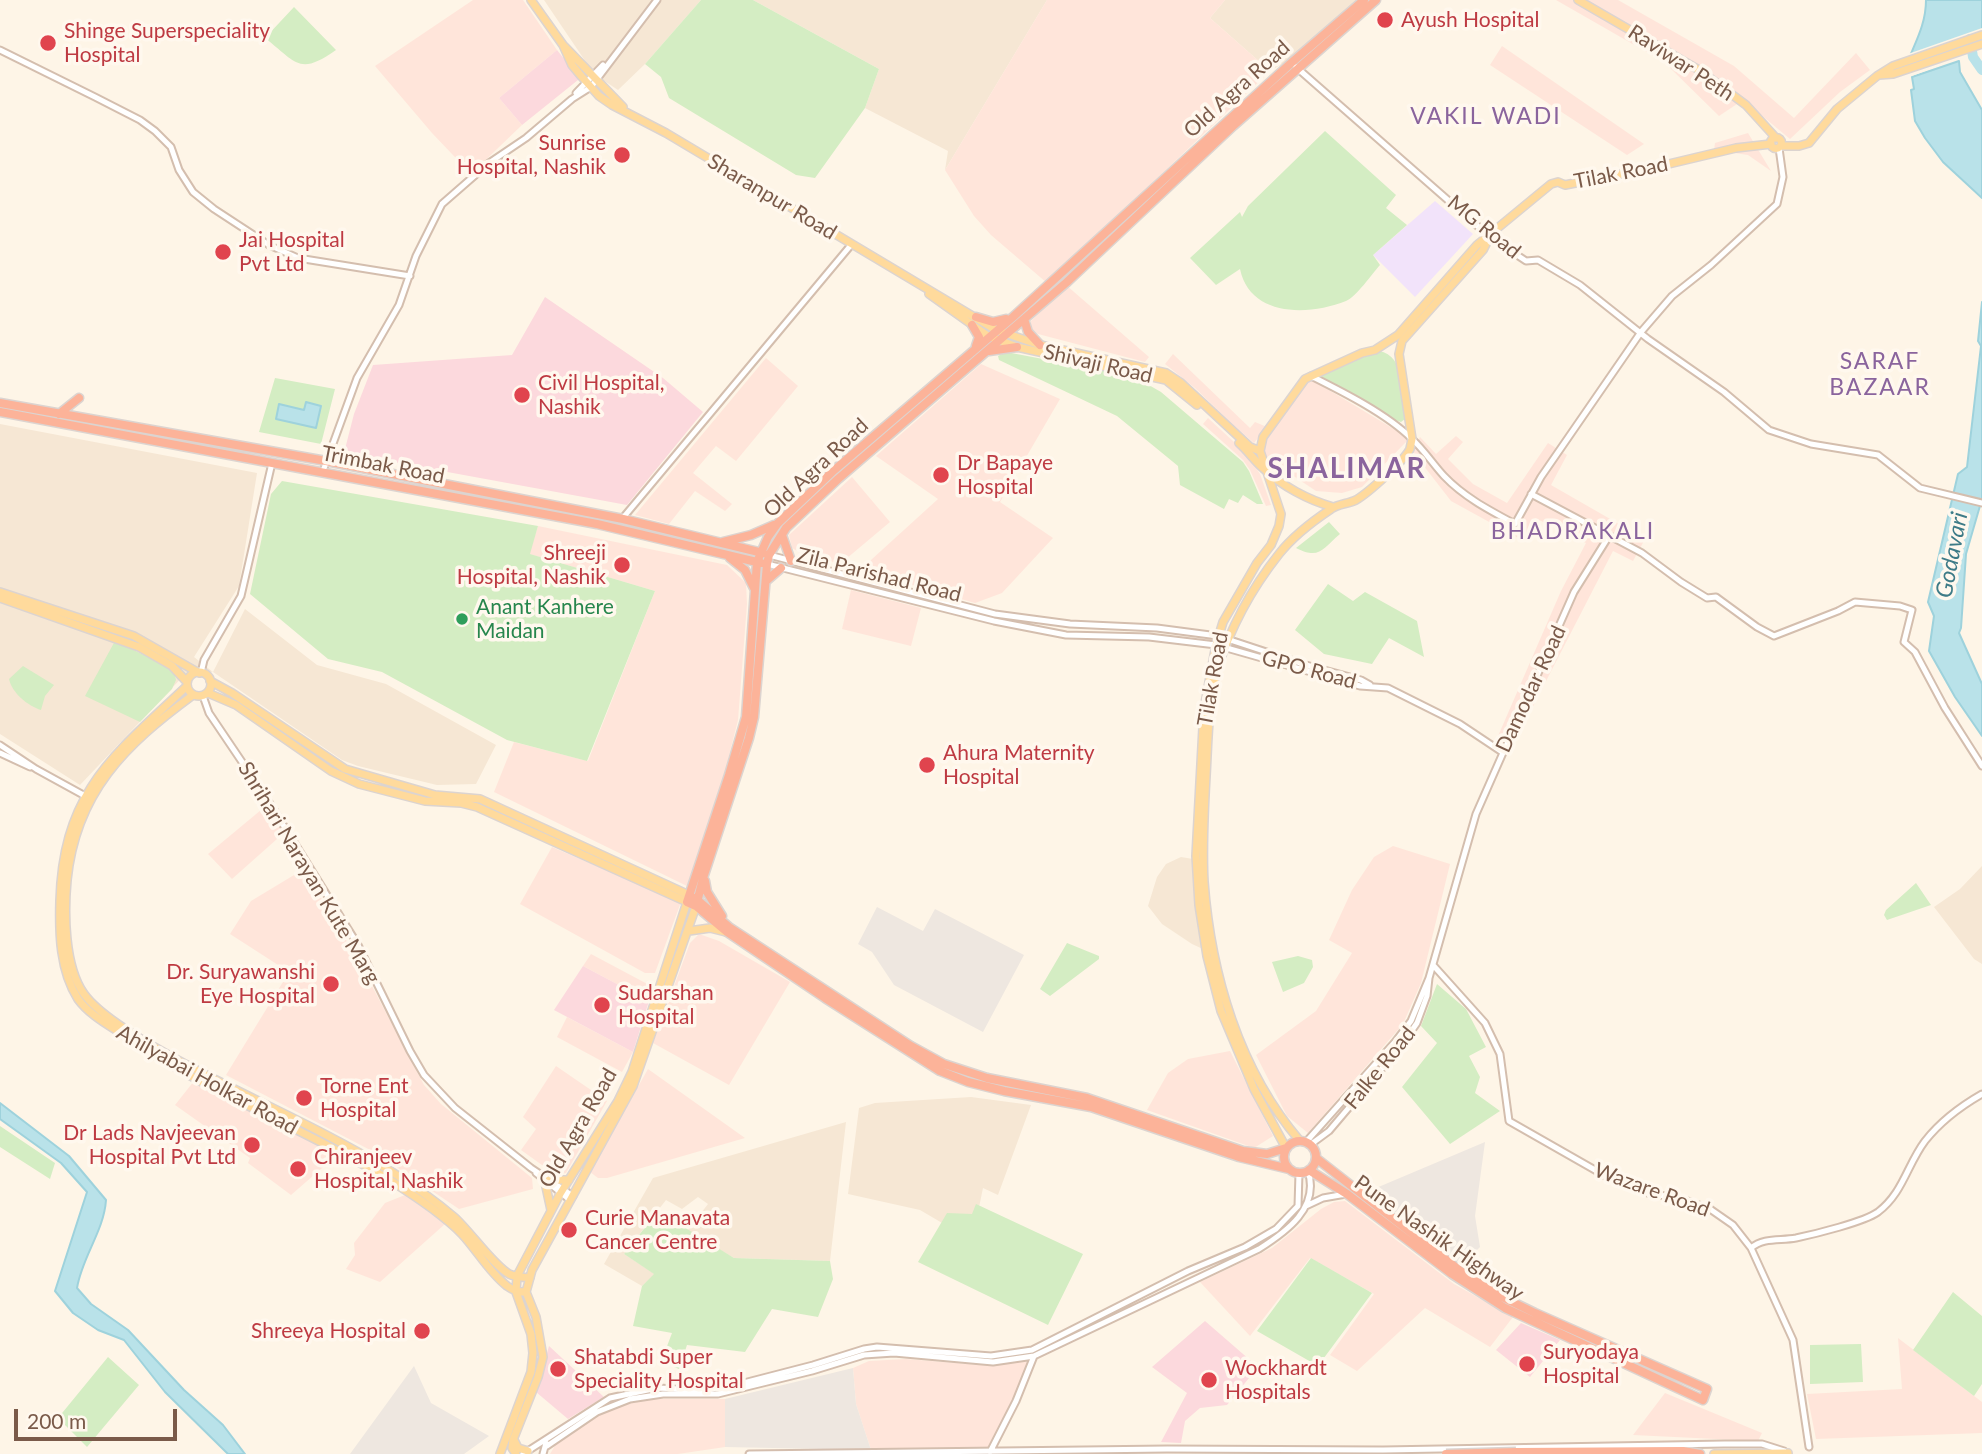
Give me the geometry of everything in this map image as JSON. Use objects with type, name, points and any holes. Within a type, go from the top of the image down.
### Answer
[{"type":"highway","name":"Old Agra Road","points":[[688,898],[746,717],[757,562],[766,557],[782,535],[838,479],[1024,319],[1364,0]]},
{"type":"highway","name":"Old Agra Road","points":[[698,903],[704,875],[741,768],[754,717],[768,537],[778,523],[832,472],[1013,317],[1294,66],[1376,0]]},
{"type":"highway","points":[[976,346],[979,337],[974,321],[997,323],[1013,317]]},
{"type":"highway","points":[[1024,319],[1025,328],[1040,345]]},
{"type":"highway","points":[[985,351],[1017,347]]},
{"type":"highway","points":[[59,414],[79,398]]},
{"type":"highway","name":"Trimbak Road","points":[[0,403],[326,461],[623,519],[757,562]]},
{"type":"highway","name":"Trimbak Road","points":[[0,412],[323,471],[766,557]]},
{"type":"highway","points":[[718,548],[778,523]]},
{"type":"highway","points":[[782,535],[791,561]]},
{"type":"highway","points":[[718,548],[739,563],[755,591]]},
{"type":"highway","points":[[765,581],[781,568]]},
{"type":"highway","points":[[688,898],[698,903],[728,929],[940,1071],[968,1082],[1004,1091],[1091,1107],[1239,1157],[1289,1169],[1305,1172],[1316,1158],[1305,1143],[1292,1143],[1286,1148],[1267,1154],[1243,1151],[1087,1098],[963,1072],[911,1046],[728,929],[707,892],[704,875]]},
{"type":"highway","points":[[1286,1148],[1284,1161],[1289,1169]]},
{"type":"highway","name":"Pune Nashik Highway","points":[[1305,1172],[1347,1194],[1452,1274],[1505,1308],[1703,1400],[1707,1390],[1535,1314],[1459,1270],[1316,1158]]},
{"type":"highway","points":[[1446,1454],[1683,1451],[1700,1454]]},
{"type":"main road","name":"Sharanpur Road","points":[[531,0],[563,45],[572,65],[589,79],[612,105],[851,245],[992,333]]},
{"type":"main road","name":"Raviwar Peth","points":[[1578,0],[1699,69],[1746,106],[1773,141],[1781,140],[1780,147]]},
{"type":"main road","points":[[1780,147],[1809,143],[1837,109],[1877,76],[1982,35]]},
{"type":"main road","points":[[1893,70],[1982,44]]},
{"type":"main road","name":"Tilak Road","points":[[1286,1148],[1254,1089],[1221,1011],[1210,971],[1199,905],[1196,856],[1204,709],[1218,636],[1223,622],[1257,563],[1271,545],[1279,526],[1280,514],[1260,452],[1263,437],[1301,384],[1311,376],[1384,345],[1398,335],[1477,245],[1551,184],[1558,182],[1565,185],[1773,141]]},
{"type":"main road","name":"Tilak Road","points":[[1399,354],[1406,334],[1482,250],[1490,237]]},
{"type":"main road","name":"Shivaji Road","points":[[992,333],[1006,334],[1040,345],[1166,373],[1181,383],[1250,447],[1260,452]]},
{"type":"main road","name":"Shivaji Road","points":[[992,333],[999,340],[1017,347],[1166,380],[1206,412],[1265,470],[1316,502],[1333,507]]},
{"type":"main road","points":[[1384,345],[1399,354],[1412,439]]},
{"type":"main road","name":"Tilak Road","points":[[1305,1143],[1268,1098],[1236,1030],[1218,970],[1209,916],[1203,851],[1211,697],[1236,621],[1278,555],[1289,542],[1333,507],[1356,500],[1379,481],[1405,456],[1412,439]]},
{"type":"main road","points":[[0,592],[134,636],[207,676],[210,681],[232,693],[320,758],[331,771],[359,784],[425,801],[461,803],[477,807],[688,898]]},
{"type":"main road","points":[[0,598],[139,648],[172,666],[193,695],[205,694],[236,705],[320,758]]},
{"type":"main road","points":[[187,684],[191,675],[200,673]]},
{"type":"main road","points":[[205,694],[210,681]]},
{"type":"main road","name":"Ahilyabai Holkar Road","points":[[187,684],[104,766],[74,821],[64,862],[59,919],[65,968],[78,999],[144,1050],[397,1185],[454,1227],[505,1284],[516,1292]]},
{"type":"main road","name":"Ahilyabai Holkar Road","points":[[193,695],[169,712],[133,745],[87,797],[74,843],[65,897],[66,931],[71,960],[82,992],[91,1002],[148,1044],[391,1171],[455,1218],[504,1270],[517,1276],[531,1274]]},
{"type":"main road","name":"Old Agra Road","points":[[516,1292],[517,1276],[551,1210],[618,1101],[632,1072],[688,898]]},
{"type":"main road","name":"Old Agra Road","points":[[526,1292],[531,1274],[633,1086],[698,903]]},
{"type":"main road","points":[[689,931],[728,929]]},
{"type":"main road","points":[[551,1210],[547,1181],[569,1180]]},
{"type":"main road","points":[[500,1454],[531,1372],[531,1334],[516,1292],[526,1292],[536,1317],[543,1357],[513,1440],[516,1454]]},
{"type":"main road","points":[[513,1440],[518,1448],[525,1452]]},
{"type":"main road","points":[[1471,1454],[1479,1449]]},
{"type":"main road","points":[[1714,1454],[1788,1453]]},
{"type":"street","points":[[323,471],[357,378],[399,305],[416,256],[442,204],[489,163],[526,138],[572,99],[609,60],[657,0]]},
{"type":"street","points":[[0,50],[140,120],[171,147],[179,170],[193,192],[269,245],[298,257],[410,276]]},
{"type":"street","name":"MG Road","points":[[1294,66],[1490,237],[1526,261],[1538,260],[1580,285],[1724,392],[1769,430],[1811,444],[1878,456],[1914,485],[1925,490],[1982,503]]},
{"type":"street","points":[[589,79],[600,90]]},
{"type":"street","points":[[1311,376],[1369,408],[1412,439],[1445,477],[1477,504],[1515,524],[1531,494],[1641,332],[1672,296],[1711,265],[1777,204],[1783,177],[1780,147]]},
{"type":"street","points":[[619,529],[623,519],[851,245]]},
{"type":"street","points":[[200,673],[204,660],[241,596],[272,463]]},
{"type":"street","points":[[1531,494],[1642,553],[1681,582],[1707,598],[1716,597],[1773,636],[1855,602],[1900,606],[1912,610],[1904,642],[1915,652],[1945,708],[1982,766]]},
{"type":"street","name":"Damodar Road","points":[[1429,978],[1472,827],[1502,752],[1524,709],[1574,592],[1609,536]]},
{"type":"street","name":"Zila Parishad Road","points":[[766,557],[791,561],[994,617]]},
{"type":"street","name":"Zila Parishad Road","points":[[766,557],[781,568],[994,617]]},
{"type":"street","name":"GPO Road","points":[[994,617],[1066,635],[1149,638],[1216,645],[1270,656]]},
{"type":"street","name":"GPO Road","points":[[994,617],[1157,628],[1218,636],[1308,669],[1388,688],[1477,733],[1502,752]]},
{"type":"street","points":[[1102,626],[1103,637]]},
{"type":"street","name":"Shrihari Narayan Kute Marg","points":[[205,694],[209,713],[267,799],[358,945],[424,1075],[455,1108],[571,1198]]},
{"type":"street","points":[[0,745],[36,769],[87,797]]},
{"type":"street","points":[[0,753],[21,765],[36,769]]},
{"type":"street","name":"Wazare Road","points":[[1433,965],[1485,1023],[1500,1055],[1509,1121],[1609,1178],[1648,1193],[1682,1199],[1710,1209],[1733,1225],[1751,1248],[1793,1340],[1810,1447]]},
{"type":"street","name":"Falke Road","points":[[1305,1143],[1411,1021],[1429,978]]},
{"type":"street","points":[[1751,1248],[1759,1242],[1796,1238],[1865,1219],[1878,1212],[1901,1187],[1924,1142],[1961,1106],[1982,1094]]},
{"type":"street","points":[[525,1452],[546,1443],[597,1412],[630,1399],[663,1394],[707,1396],[821,1365],[878,1353],[981,1362],[1033,1353],[1259,1250],[1299,1218],[1306,1206],[1312,1185],[1305,1172]]},
{"type":"street","points":[[990,1452],[1016,1401],[1033,1353],[1177,1277],[1245,1247],[1276,1229],[1298,1206],[1305,1172]]},
{"type":"street","points":[[1306,1206],[1323,1198],[1347,1194]]},
{"type":"street","points":[[543,1454],[546,1443]]},
{"type":"street","points":[[750,1454],[1167,1449],[1383,1450],[1762,1444],[1788,1453]]},
{"type":"shaded area","points":[[473,0],[523,0],[557,50],[499,98],[522,125],[471,174],[375,66]]},
{"type":"shaded area","points":[[544,0],[701,0],[645,64],[618,90],[594,74]]},
{"type":"shaded area","points":[[753,0],[1047,0],[945,170],[948,151],[865,108],[879,69]]},
{"type":"shaded area","points":[[1047,0],[1225,0],[1210,18],[1270,71],[1047,283],[991,235],[974,216],[945,170]]},
{"type":"shaded area","points":[[1225,0],[1358,0],[1296,56],[1270,71],[1210,18]]},
{"type":"shaded area","points":[[1556,0],[1618,0],[1734,66],[1794,118],[1856,53],[1870,70],[1840,92],[1790,139],[1743,100],[1719,116],[1664,62]]},
{"type":"shaded area","points":[[1502,46],[1644,144],[1627,155],[1490,65]]},
{"type":"shaded area","points":[[557,50],[578,80],[522,125],[499,98]]},
{"type":"shaded area","points":[[1748,133],[1771,171],[1748,155],[1714,150],[1715,143]]},
{"type":"shaded area","points":[[1435,201],[1473,234],[1415,297],[1373,255]]},
{"type":"shaded area","points":[[1066,285],[1149,357],[1145,362],[1030,330],[1031,321]]},
{"type":"shaded area","name":"Civil Hospital, Nashik","points":[[545,297],[663,378],[703,412],[627,505],[344,453],[354,414],[373,365],[512,355]]},
{"type":"shaded area","points":[[1173,354],[1250,428],[1255,422],[1267,427],[1254,443],[1165,364]]},
{"type":"shaded area","points":[[766,358],[798,386],[736,461],[716,446],[693,473],[732,504],[725,511],[695,491],[669,524],[635,515]]},
{"type":"shaded area","points":[[981,364],[1060,399],[1000,502],[1053,538],[1002,593],[975,603],[860,570],[938,499],[876,456]]},
{"type":"shaded area","points":[[1309,378],[1407,437],[1407,441],[1362,487],[1342,493],[1316,491],[1265,457],[1263,443]]},
{"type":"shaded area","points":[[1208,418],[1247,454],[1260,474],[1271,505],[1266,506],[1243,460],[1203,424]]},
{"type":"shaded area","points":[[0,424],[257,473],[239,586],[194,657],[213,672],[190,669],[80,785],[0,734]]},
{"type":"shaded area","points":[[1456,436],[1463,442],[1448,459],[1473,484],[1507,503],[1548,443],[1567,455],[1551,485],[1645,539],[1633,561],[1613,551],[1509,753],[1495,743],[1561,591],[1586,543],[1535,518],[1522,540],[1451,501],[1413,452],[1420,437],[1436,454]]},
{"type":"shaded area","points":[[852,477],[890,522],[840,564],[792,548],[789,535]]},
{"type":"shaded area","points":[[538,526],[727,565],[746,583],[747,604],[738,720],[724,776],[687,886],[494,792],[514,742],[588,761],[655,591],[529,554]]},
{"type":"shaded area","points":[[851,590],[921,608],[911,646],[842,629]]},
{"type":"shaded area","points":[[245,609],[317,665],[386,684],[496,745],[476,784],[437,785],[358,766],[342,760],[213,672]]},
{"type":"shaded area","points":[[267,805],[286,831],[232,879],[208,854]]},
{"type":"shaded area","points":[[1393,846],[1450,864],[1421,983],[1403,1024],[1308,1133],[1287,1116],[1256,1055],[1316,1011],[1352,953],[1329,940],[1352,890],[1374,857]]},
{"type":"shaded area","points":[[552,847],[681,902],[655,973],[645,973],[520,904]]},
{"type":"shaded area","points":[[1181,857],[1193,859],[1196,915],[1205,950],[1162,924],[1148,906],[1157,877],[1166,864]]},
{"type":"shaded area","points":[[1982,866],[1982,964],[1974,959],[1934,907],[1960,889]]},
{"type":"shaded area","points":[[304,869],[362,967],[424,1085],[441,1104],[532,1178],[533,1189],[459,1209],[374,1152],[226,1075],[289,972],[230,934],[251,901]]},
{"type":"shaded area","points":[[877,907],[923,931],[935,909],[1024,955],[983,1032],[894,985],[872,952],[858,944]]},
{"type":"shaded area","points":[[699,934],[719,941],[790,982],[729,1085],[653,1043],[690,943]]},
{"type":"shaded area","points":[[591,954],[653,987],[649,1001],[583,966]]},
{"type":"shaded area","name":"Sudarshan Hospital","points":[[583,966],[649,1001],[633,1052],[554,1010]]},
{"type":"shaded area","points":[[567,1017],[633,1052],[622,1072],[557,1037]]},
{"type":"shaded area","points":[[1230,1051],[1273,1136],[1254,1148],[1147,1110],[1168,1073],[1188,1059]]},
{"type":"shaded area","points":[[556,1066],[607,1101],[566,1173],[556,1175],[521,1150],[536,1129],[523,1117]]},
{"type":"shaded area","points":[[648,1069],[745,1138],[607,1178],[598,1178],[590,1172]]},
{"type":"shaded area","points":[[194,1081],[337,1155],[291,1195],[248,1163],[250,1158],[175,1105]]},
{"type":"shaded area","points":[[971,1097],[1031,1105],[998,1195],[983,1188],[977,1217],[949,1227],[920,1210],[848,1194],[859,1108],[875,1103]]},
{"type":"shaded area","points":[[846,1122],[830,1261],[734,1258],[687,1231],[708,1204],[698,1197],[682,1209],[666,1200],[624,1254],[655,1274],[642,1286],[604,1264],[653,1178]]},
{"type":"shaded area","points":[[1485,1142],[1475,1216],[1480,1247],[1462,1265],[1369,1191]]},
{"type":"shaded area","points":[[405,1195],[445,1224],[380,1282],[346,1269],[355,1255],[354,1243],[385,1203]]},
{"type":"shaded area","points":[[1345,1201],[1454,1284],[1513,1317],[1490,1347],[1425,1308],[1357,1371],[1330,1355],[1374,1294],[1310,1258],[1250,1336],[1200,1282],[1272,1248],[1321,1209],[1334,1202]]},
{"type":"shaded area","name":"Wockhardt Hospitals","points":[[1205,1321],[1258,1367],[1227,1405],[1200,1408],[1185,1421],[1181,1443],[1161,1442],[1187,1393],[1152,1367]]},
{"type":"shaded area","name":"Suryodaya Hospital","points":[[1521,1323],[1560,1340],[1530,1377],[1496,1350]]},
{"type":"shaded area","points":[[1898,1338],[1982,1402],[1982,1433],[1816,1439],[1807,1394],[1902,1389]]},
{"type":"shaded area","name":"Shatabdi Super Speciality Hospital","points":[[549,1346],[604,1397],[568,1419],[536,1392]]},
{"type":"shaded area","points":[[906,1359],[982,1365],[1033,1361],[988,1449],[871,1450],[856,1404],[853,1368],[869,1361]]},
{"type":"shaded area","points":[[414,1366],[431,1403],[489,1436],[464,1454],[350,1454]]},
{"type":"shaded area","points":[[853,1368],[856,1404],[871,1450],[725,1447],[725,1399]]},
{"type":"shaded area","points":[[1665,1393],[1762,1433],[1758,1441],[1633,1435]]},
{"type":"shaded area","points":[[725,1399],[725,1447],[678,1454],[550,1454],[556,1444],[609,1409],[637,1401]]},
{"type":"green space","points":[[701,0],[753,0],[879,69],[865,108],[815,178],[796,175],[669,98],[661,77],[645,64]]},
{"type":"green space","points":[[294,7],[336,50],[314,63],[299,63],[265,38]]},
{"type":"green space","points":[[1325,131],[1396,195],[1386,208],[1407,225],[1373,255],[1380,265],[1350,299],[1315,309],[1282,309],[1268,304],[1255,296],[1246,285],[1240,269],[1216,285],[1190,258],[1240,212],[1242,217],[1248,206]]},
{"type":"green space","points":[[1379,351],[1388,354],[1399,369],[1405,419],[1401,422],[1391,419],[1378,408],[1322,377],[1321,373]]},
{"type":"green space","points":[[1006,352],[1133,376],[1161,392],[1243,462],[1263,504],[1257,504],[1243,495],[1238,503],[1229,499],[1224,509],[1180,485],[1178,466],[1117,416],[999,360],[998,356]]},
{"type":"green space","points":[[275,378],[335,389],[321,444],[259,432]]},
{"type":"green space","name":"Anant Kanhere Maidan","points":[[282,481],[538,526],[530,554],[655,591],[587,761],[507,740],[382,672],[328,659],[250,594],[271,494]]},
{"type":"green space","points":[[1329,522],[1340,534],[1324,548],[1310,553],[1296,548]]},
{"type":"green space","points":[[1328,584],[1353,601],[1365,592],[1417,621],[1424,657],[1389,638],[1372,664],[1324,654],[1295,630]]},
{"type":"green space","points":[[115,641],[174,672],[176,680],[172,689],[140,722],[85,696]]},
{"type":"green space","points":[[23,666],[54,685],[45,696],[41,710],[21,698],[13,689],[9,679]]},
{"type":"green space","points":[[1916,883],[1931,905],[1887,920],[1884,915],[1886,910]]},
{"type":"green space","points":[[1067,943],[1099,956],[1099,959],[1050,996],[1040,989]]},
{"type":"green space","points":[[1298,956],[1312,960],[1313,967],[1304,983],[1283,992],[1272,962]]},
{"type":"green space","points":[[1437,984],[1466,1009],[1486,1047],[1469,1056],[1480,1077],[1475,1093],[1500,1111],[1450,1144],[1402,1087],[1437,1043],[1421,1026]]},
{"type":"green space","points":[[0,1126],[55,1163],[50,1179],[0,1147]]},
{"type":"green space","points":[[976,1204],[1083,1254],[1048,1325],[918,1262],[947,1213],[972,1214]]},
{"type":"green space","points":[[658,1211],[734,1258],[830,1261],[833,1279],[818,1317],[772,1309],[745,1352],[687,1345],[679,1369],[661,1362],[672,1333],[633,1326],[642,1286],[654,1274],[624,1254]]},
{"type":"green space","points":[[1311,1258],[1372,1293],[1318,1366],[1257,1331]]},
{"type":"green space","points":[[1953,1292],[1982,1316],[1982,1384],[1974,1396],[1913,1350]]},
{"type":"green space","points":[[1861,1344],[1863,1382],[1810,1384],[1810,1345]]},
{"type":"green space","points":[[108,1357],[139,1385],[87,1447],[58,1418]]},
{"type":"water","points":[[1926,0],[1982,0],[1982,46],[1903,74],[1921,29]]},
{"type":"water","points":[[1959,61],[1960,72],[1982,110],[1982,198],[1943,162],[1915,121],[1912,77]]},
{"type":"water","points":[[1982,302],[1982,499],[1966,554],[1959,633],[1982,684],[1982,736],[1955,697],[1929,651],[1934,616],[1928,602],[1958,474],[1967,467],[1981,346],[1978,341]]},
{"type":"water","points":[[306,402],[321,406],[316,428],[276,419],[279,404],[304,410]]},
{"type":"water","points":[[0,1103],[69,1156],[106,1200],[101,1222],[77,1288],[91,1304],[128,1330],[184,1390],[223,1425],[245,1454],[228,1454],[165,1392],[124,1340],[98,1330],[73,1313],[55,1291],[87,1192],[61,1163],[0,1119]]},
{"type":"pier","points":[[1982,28],[1982,50],[1909,77],[1900,75],[1944,53],[1901,68],[1905,55]]},
{"type":"waterway","name":"Godavari","points":[[1970,39],[1973,57],[1982,70]]},
{"type":"place","name":"Ayush Hospital","points":[[1385,20]]},
{"type":"place","name":"Shinge Superspeciality Hospital","points":[[48,43]]},
{"type":"place","name":"Sunrise Hospital, Nashik","points":[[622,155]]},
{"type":"place","name":"Jai Hospital Pvt Ltd","points":[[223,252]]},
{"type":"place","name":"Civil Hospital, Nashik","points":[[522,395]]},
{"type":"place","name":"Dr Bapaye Hospital","points":[[941,475]]},
{"type":"place","name":"Shreeji Hospital, Nashik","points":[[622,565]]},
{"type":"place","name":"Anant Kanhere Maidan","points":[[462,619]]},
{"type":"place","name":"Ahura Maternity Hospital","points":[[927,765]]},
{"type":"place","name":"Dr. Suryawanshi Eye Hospital","points":[[331,984]]},
{"type":"place","name":"Sudarshan Hospital","points":[[602,1005]]},
{"type":"place","name":"Torne Ent Hospital","points":[[304,1098]]},
{"type":"place","name":"Dr Lads Navjeevan Hospital Pvt Ltd","points":[[252,1145]]},
{"type":"place","name":"Chiranjeev Hospital, Nashik","points":[[298,1169]]},
{"type":"place","name":"Curie Manavata Cancer Centre","points":[[569,1230]]},
{"type":"place","name":"Shreeya Hospital","points":[[422,1331]]},
{"type":"place","name":"Suryodaya Hospital","points":[[1527,1364]]},
{"type":"place","name":"Shatabdi Super Speciality Hospital","points":[[558,1369]]},
{"type":"place","name":"Wockhardt Hospitals","points":[[1209,1380]]},
{"type":"district","name":"VAKIL WADI","points":[[1486,117]]},
{"type":"district","name":"SARAF BAZAAR","points":[[1880,375]]},
{"type":"district","name":"SHALIMAR","points":[[1347,469]]},
{"type":"district","name":"BHADRAKALI","points":[[1573,532]]}]
